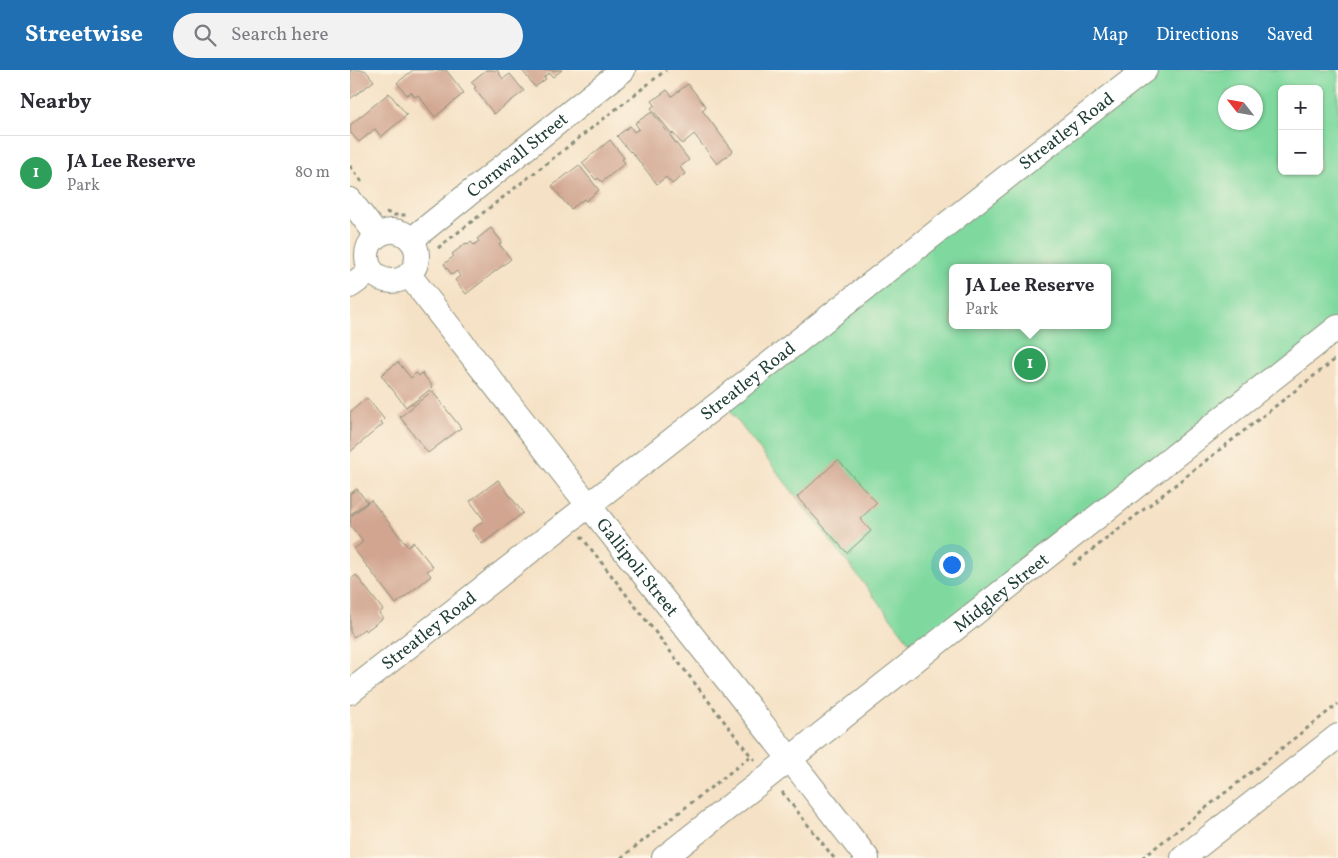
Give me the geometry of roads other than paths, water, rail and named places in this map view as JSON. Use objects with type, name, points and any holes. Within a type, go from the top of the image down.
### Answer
[{"type":"street","name":"Cornwall Street","points":[[411,240],[623,70]]},
{"type":"street","name":"Streatley Road","points":[[350,692],[1145,70]]},
{"type":"street","points":[[350,200],[377,236]]},
{"type":"street","points":[[389,231],[395,231],[407,236],[411,240],[415,246],[417,258],[416,264],[409,275],[390,282],[377,277],[371,271],[367,262],[367,250],[369,244],[377,236],[389,231]]},
{"type":"street","points":[[350,286],[371,271]]},
{"type":"street","name":"Gallipoli Street","points":[[409,275],[867,858]]},
{"type":"street","name":"Midgley Street","points":[[664,858],[1338,327]]},
{"type":"street","points":[[1183,858],[1338,736]]},
{"type":"place","name":"JA Lee Reserve","points":[[1030,364]]}]
